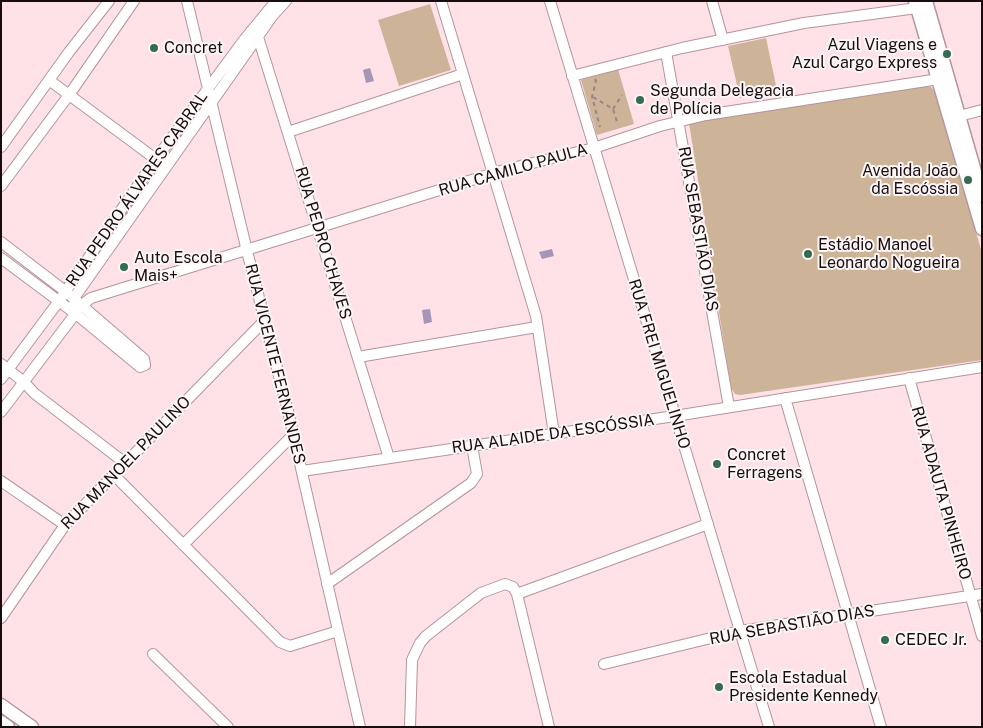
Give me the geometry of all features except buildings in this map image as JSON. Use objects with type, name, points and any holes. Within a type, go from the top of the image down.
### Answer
[{"type":"main road","points":[[919,3],[938,79],[982,229]]},
{"type":"main road","points":[[919,3],[959,116],[982,196]]},
{"type":"main road","points":[[1,705],[32,727]]},
{"type":"main road","points":[[1,722],[8,727]]},
{"type":"street","points":[[1,147],[109,1]]},
{"type":"street","points":[[1,186],[69,95],[134,1]]},
{"type":"street","name":"RUA VICENTE FERNANDES","points":[[187,1],[247,251],[294,435],[360,727]]},
{"type":"street","name":"RUA PEDRO ÁLVARES CABRAL","points":[[1,412],[77,306],[166,167],[212,103],[276,1]]},
{"type":"street","name":"RUA PEDRO ÁLVARES CABRAL","points":[[3,373],[59,301],[156,160],[208,89],[286,1]]},
{"type":"street","points":[[441,1],[536,316],[554,434]]},
{"type":"street","name":"RUA FREI MIGUELINHO","points":[[550,1],[768,727]]},
{"type":"street","points":[[712,1],[723,40]]},
{"type":"street","points":[[572,76],[666,52],[723,40],[919,3]]},
{"type":"street","name":"RUA PEDRO CHAVES","points":[[255,34],[288,132],[389,458]]},
{"type":"street","name":"RUA SEBASTIÃO DIAS","points":[[666,52],[730,407]]},
{"type":"street","points":[[288,132],[463,74]]},
{"type":"street","name":"RUA CAMILO PAULA","points":[[96,296],[493,174],[594,148],[679,121],[706,115],[938,79]]},
{"type":"street","points":[[49,80],[166,167]]},
{"type":"street","points":[[959,116],[982,110]]},
{"type":"street","points":[[1,242],[65,291],[77,306],[140,366],[145,365],[144,359],[77,306],[59,301],[1,258]]},
{"type":"street","name":"RUA PEDRO ÁLVARES CABRAL","points":[[77,306],[96,296]]},
{"type":"street","name":"RUA MANOEL PAULINO","points":[[1,618],[64,525],[265,320]]},
{"type":"street","points":[[358,357],[537,327]]},
{"type":"street","name":"RUA ALAIDE DA ESCÓSSIA","points":[[302,471],[675,416],[982,367]]},
{"type":"street","points":[[3,373],[34,393],[125,463]]},
{"type":"street","name":"RUA ADAUTA PINHEIRO","points":[[909,378],[982,636]]},
{"type":"street","points":[[785,398],[881,727]]},
{"type":"street","points":[[184,545],[294,435]]},
{"type":"street","points":[[327,584],[471,483],[477,474],[472,446]]},
{"type":"street","points":[[114,475],[280,642],[285,645],[296,644],[338,631]]},
{"type":"street","points":[[1,481],[64,525]]},
{"type":"street","points":[[517,594],[708,524]]},
{"type":"street","points":[[410,727],[412,660],[420,643],[426,636],[482,593],[507,584],[513,587],[517,594],[550,727]]},
{"type":"street","name":"RUA SEBASTIÃO DIAS","points":[[604,664],[740,631],[982,594]]},
{"type":"street","points":[[153,654],[228,727]]},
{"type":"path","points":[[589,72],[596,81],[592,97],[600,127]]},
{"type":"path","points":[[613,109],[622,95]]},
{"type":"path","points":[[592,97],[613,109],[618,125]]},
{"type":"shaded area","points":[[430,4],[451,70],[399,86],[378,20]]},
{"type":"shaded area","points":[[766,38],[777,90],[740,98],[728,46]]},
{"type":"shaded area","points":[[370,68],[374,81],[366,83],[363,70]]},
{"type":"shaded area","points":[[618,69],[634,124],[597,135],[581,80]]},
{"type":"shaded area","points":[[927,86],[931,87],[936,93],[982,253],[982,360],[740,395],[735,394],[731,388],[689,123]]},
{"type":"shaded area","points":[[552,249],[554,256],[542,259],[539,252]]},
{"type":"shaded area","points":[[430,309],[432,322],[424,324],[422,310]]},
{"type":"place","name":"Concret","points":[[154,48]]},
{"type":"place","name":"Azul Viagens e Azul Cargo Express","points":[[947,54]]},
{"type":"place","name":"Segunda Delegacia de Polícia","points":[[640,100]]},
{"type":"place","name":"Avenida João da Escóssia","points":[[968,180]]},
{"type":"place","name":"Estádio Manoel Leonardo Nogueira","points":[[808,254]]},
{"type":"place","name":"Auto Escola Mais+","points":[[124,267]]},
{"type":"place","name":"Concret Ferragens","points":[[717,464]]},
{"type":"place","name":"CEDEC Jr.","points":[[885,640]]},
{"type":"place","name":"Escola Estadual Presidente Kennedy","points":[[719,687]]}]
